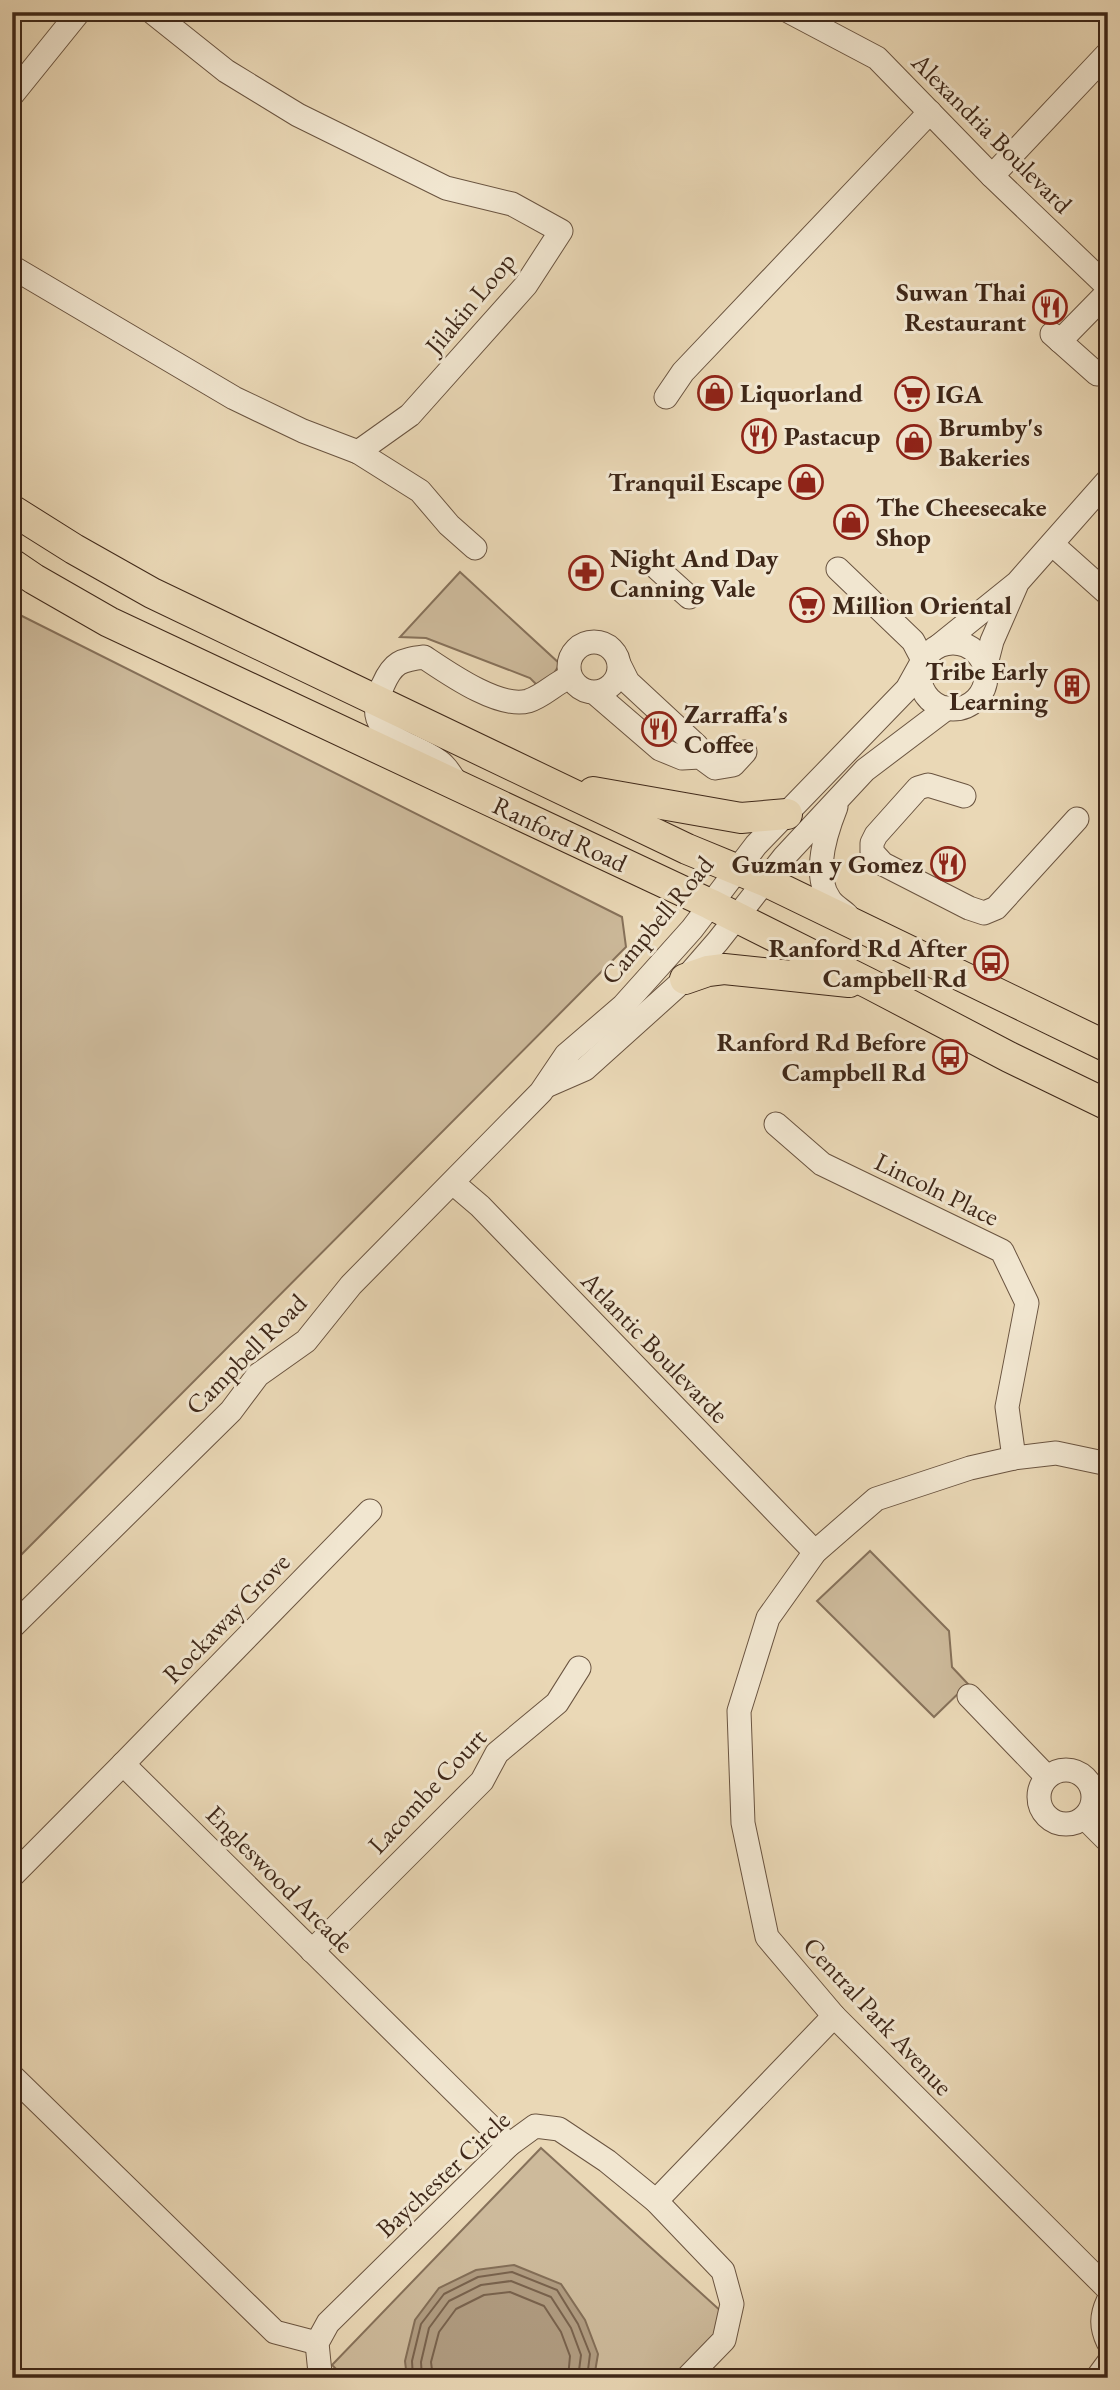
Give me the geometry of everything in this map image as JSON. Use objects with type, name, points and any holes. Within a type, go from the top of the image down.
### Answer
[{"type":"main road","name":"Ranford Road","points":[[12,510],[152,593],[687,849],[765,881],[1108,1047]]},
{"type":"main road","name":"Ranford Road","points":[[12,564],[109,622],[710,904],[1108,1105]]},
{"type":"main road","points":[[559,786],[741,818],[787,814]]},
{"type":"main road","points":[[685,979],[724,969],[870,984]]},
{"type":"street","points":[[12,95],[79,12]]},
{"type":"street","name":"Jilakin Loop","points":[[152,12],[226,71],[298,115],[446,188],[512,204],[561,231],[526,285],[410,415],[358,452]]},
{"type":"street","name":"Alexandria Boulevard","points":[[790,12],[877,58],[1108,290]]},
{"type":"street","points":[[992,176],[1108,53]]},
{"type":"street","points":[[666,397],[683,372],[930,112]]},
{"type":"street","points":[[12,267],[234,398],[303,431],[358,452],[420,491],[449,525],[475,548]]},
{"type":"street","points":[[1097,374],[1056,337],[1108,290]]},
{"type":"street","name":"Campbell Road","points":[[12,1627],[231,1411],[258,1375],[306,1341],[351,1285],[546,1087],[566,1055],[623,1006],[692,929],[736,868],[907,689],[927,651],[1017,583],[1108,480]]},
{"type":"street","points":[[1052,544],[1108,594]]},
{"type":"street","points":[[658,569],[689,597]]},
{"type":"street","points":[[838,569],[878,616],[927,651]]},
{"type":"street","name":"Campbell Road","points":[[985,668],[992,641],[1017,583]]},
{"type":"street","points":[[699,757],[697,746],[628,682],[615,652],[593,635],[572,654],[569,662],[570,677],[580,689],[595,693],[660,748],[682,758],[699,757],[715,768],[733,765],[745,752]]},
{"type":"street","points":[[951,642],[973,649],[985,668],[985,680],[977,698],[959,708],[947,708],[936,704],[927,696],[921,686],[919,674],[927,651],[951,642]]},
{"type":"street","points":[[460,788],[440,761],[390,737],[375,713],[376,699],[388,673],[401,660],[425,657],[443,670],[499,700],[524,702],[541,696],[570,677]]},
{"type":"street","points":[[595,693],[610,688],[619,674],[620,666]]},
{"type":"street","name":"Campbell Road","points":[[546,1087],[585,1069],[685,979],[765,881],[865,770],[947,708]]},
{"type":"street","points":[[964,796],[928,785],[918,789],[876,835],[872,852],[883,864],[984,913],[996,908],[1077,819]]},
{"type":"street","name":"Campbell Road","points":[[839,797],[824,845],[824,888],[831,901],[864,930]]},
{"type":"street","name":"Lincoln Place","points":[[776,1124],[822,1164],[1002,1251],[1027,1303],[1007,1407],[1014,1458]]},
{"type":"street","name":"Atlantic Boulevarde","points":[[453,1183],[480,1206],[815,1552]]},
{"type":"street","name":"Central Park Avenue","points":[[1108,1464],[1056,1453],[1014,1458],[970,1468],[876,1499],[815,1552],[768,1618],[739,1711],[743,1823],[767,1937],[834,2016],[1108,2289]]},
{"type":"street","name":"Rockaway Grove","points":[[123,1764],[370,1511]]},
{"type":"street","name":"Lacombe Court","points":[[312,1951],[482,1781],[497,1753],[557,1703],[579,1668]]},
{"type":"street","points":[[969,1696],[1047,1777]]},
{"type":"street","points":[[12,1876],[123,1764]]},
{"type":"street","name":"Engleswood Arcade","points":[[123,1764],[509,2145]]},
{"type":"street","points":[[1064,1770],[1083,1775],[1089,1782],[1094,1801],[1085,1818],[1068,1825],[1058,1824],[1042,1812],[1038,1794],[1047,1777],[1064,1770]]},
{"type":"street","points":[[1085,1818],[1108,1840]]},
{"type":"street","points":[[656,2202],[834,2016]]},
{"type":"street","points":[[12,2076],[275,2332],[317,2343],[320,2373],[323,2378]]},
{"type":"street","name":"Baychester Circle","points":[[317,2343],[328,2323],[509,2145],[535,2126],[559,2129],[607,2161],[656,2202],[723,2270],[732,2304],[724,2340],[687,2378]]},
{"type":"street","points":[[1108,2301],[1102,2316],[1103,2330],[1108,2342]]},
{"type":"street","points":[[1097,2378],[1108,2363]]},
{"type":"shaded area","points":[[460,572],[560,664],[540,688],[530,678],[426,638],[400,637]]},
{"type":"shaded area","points":[[12,611],[622,917],[626,947],[12,1564]]},
{"type":"shaded area","points":[[870,1551],[949,1631],[952,1667],[968,1684],[934,1717],[817,1601]]},
{"type":"shaded area","points":[[541,2148],[734,2323],[680,2378],[345,2378],[332,2365]]},
{"type":"water","points":[[514,2265],[561,2284],[585,2320],[598,2354],[594,2378],[407,2378],[405,2361],[415,2320],[439,2288],[476,2270]]},
{"type":"place","name":"Suwan Thai Restaurant","points":[[1050,307]]},
{"type":"place","name":"Liquorland","points":[[715,393]]},
{"type":"place","name":"IGA","points":[[912,394]]},
{"type":"place","name":"Pastacup","points":[[759,436]]},
{"type":"place","name":"Brumby's Bakeries","points":[[914,442]]},
{"type":"place","name":"Tranquil Escape","points":[[806,482]]},
{"type":"place","name":"The Cheesecake Shop","points":[[851,522]]},
{"type":"place","name":"Night And Day Canning Vale","points":[[586,573]]},
{"type":"place","name":"Million Oriental","points":[[807,605]]},
{"type":"place","name":"Tribe Early Learning","points":[[1072,686]]},
{"type":"place","name":"Zarraffa's Coffee","points":[[659,729]]},
{"type":"place","name":"Guzman y Gomez","points":[[948,864]]},
{"type":"place","name":"Ranford Rd After Campbell Rd","points":[[991,963]]},
{"type":"place","name":"Ranford Rd Before Campbell Rd","points":[[950,1057]]}]
